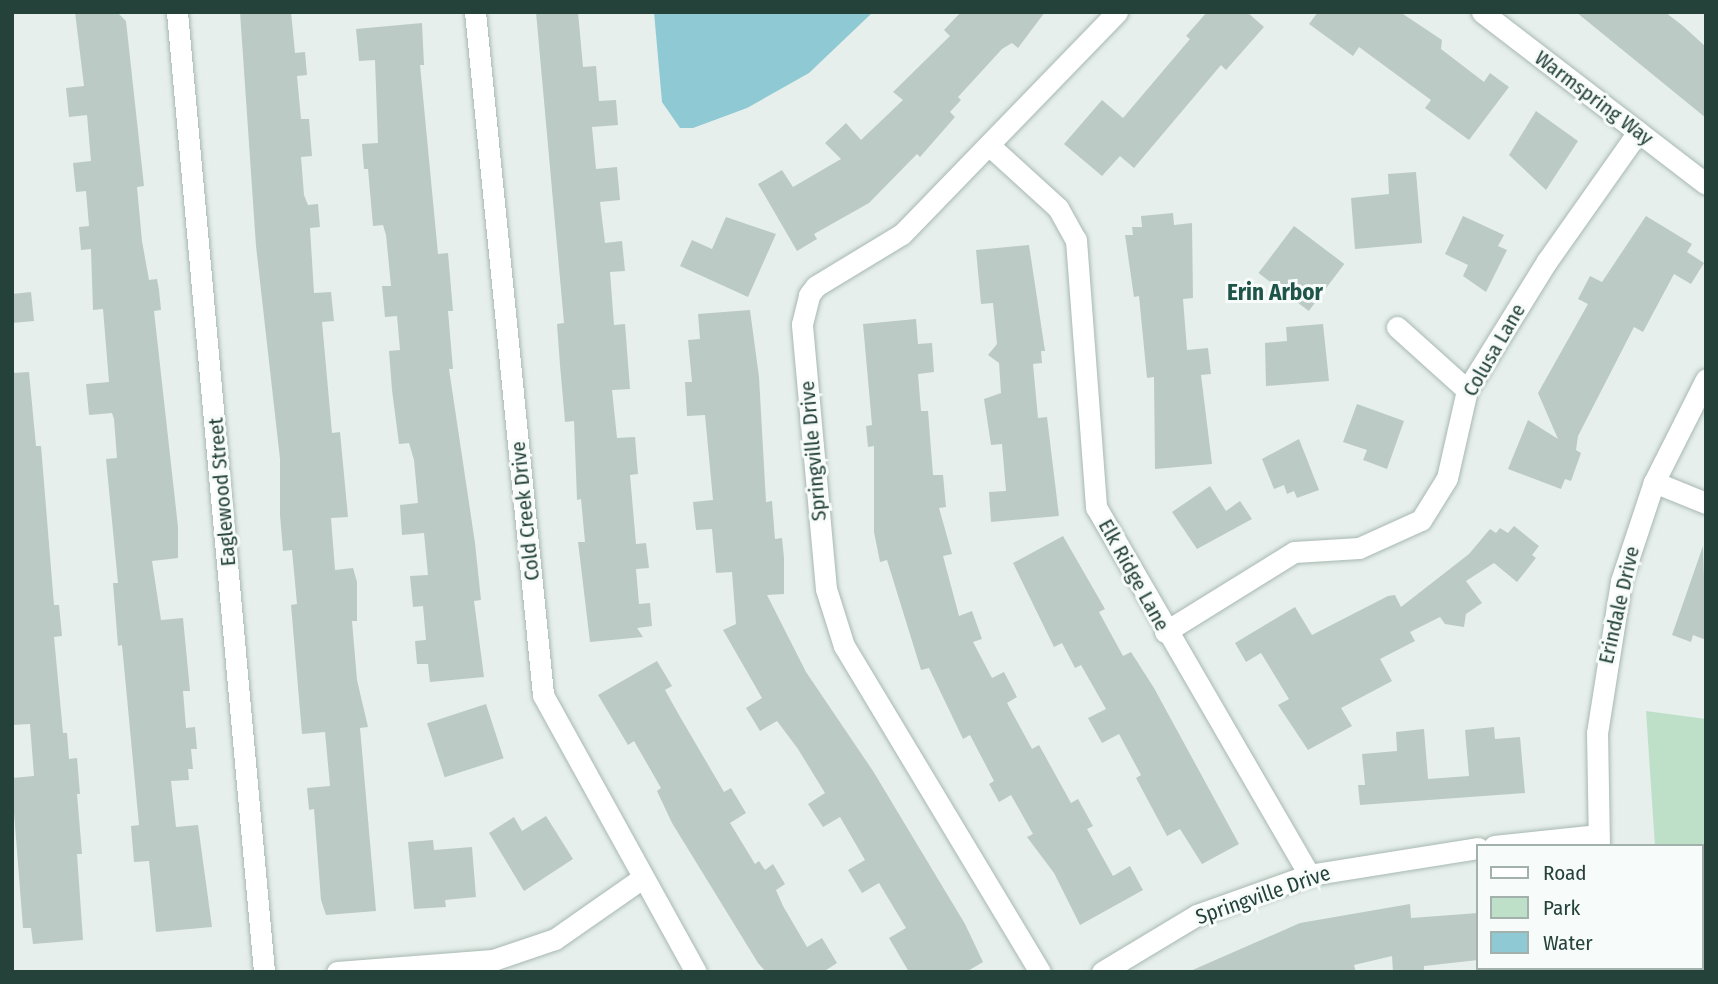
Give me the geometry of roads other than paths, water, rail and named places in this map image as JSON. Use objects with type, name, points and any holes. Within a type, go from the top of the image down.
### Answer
[{"type":"street","name":"Eaglewood Street","points":[[177,12],[264,972]]},
{"type":"street","name":"Cold Creek Drive","points":[[475,12],[543,695],[641,879],[696,972]]},
{"type":"street","name":"Springville Drive","points":[[1041,972],[844,646],[826,589],[802,324],[809,295],[816,286],[902,234],[991,147],[1117,12]]},
{"type":"street","name":"Warmspring Way","points":[[1482,12],[1706,184]]},
{"type":"street","name":"Colusa Lane","points":[[1165,632],[1294,552],[1359,548],[1421,520],[1447,478],[1467,390],[1547,261],[1638,132]]},
{"type":"street","name":"Elk Ridge Lane","points":[[991,147],[1058,208],[1076,240],[1096,507],[1165,632],[1309,875]]},
{"type":"street","points":[[1397,327],[1467,390]]},
{"type":"street","name":"Erindale Drive","points":[[1599,841],[1596,760],[1602,679],[1621,581],[1654,482],[1706,379]]},
{"type":"street","points":[[1654,482],[1706,503]]},
{"type":"street","points":[[1536,844],[1599,841]]},
{"type":"street","name":"Springville Drive","points":[[1102,972],[1197,915],[1309,875],[1476,848]]},
{"type":"street","points":[[337,972],[493,960],[555,939],[641,879]]},
{"type":"water","points":[[654,12],[873,12],[809,73],[747,108],[693,128],[680,128],[662,102]]},
{"type":"district","name":"Erin Arbor","points":[[1275,292]]}]
